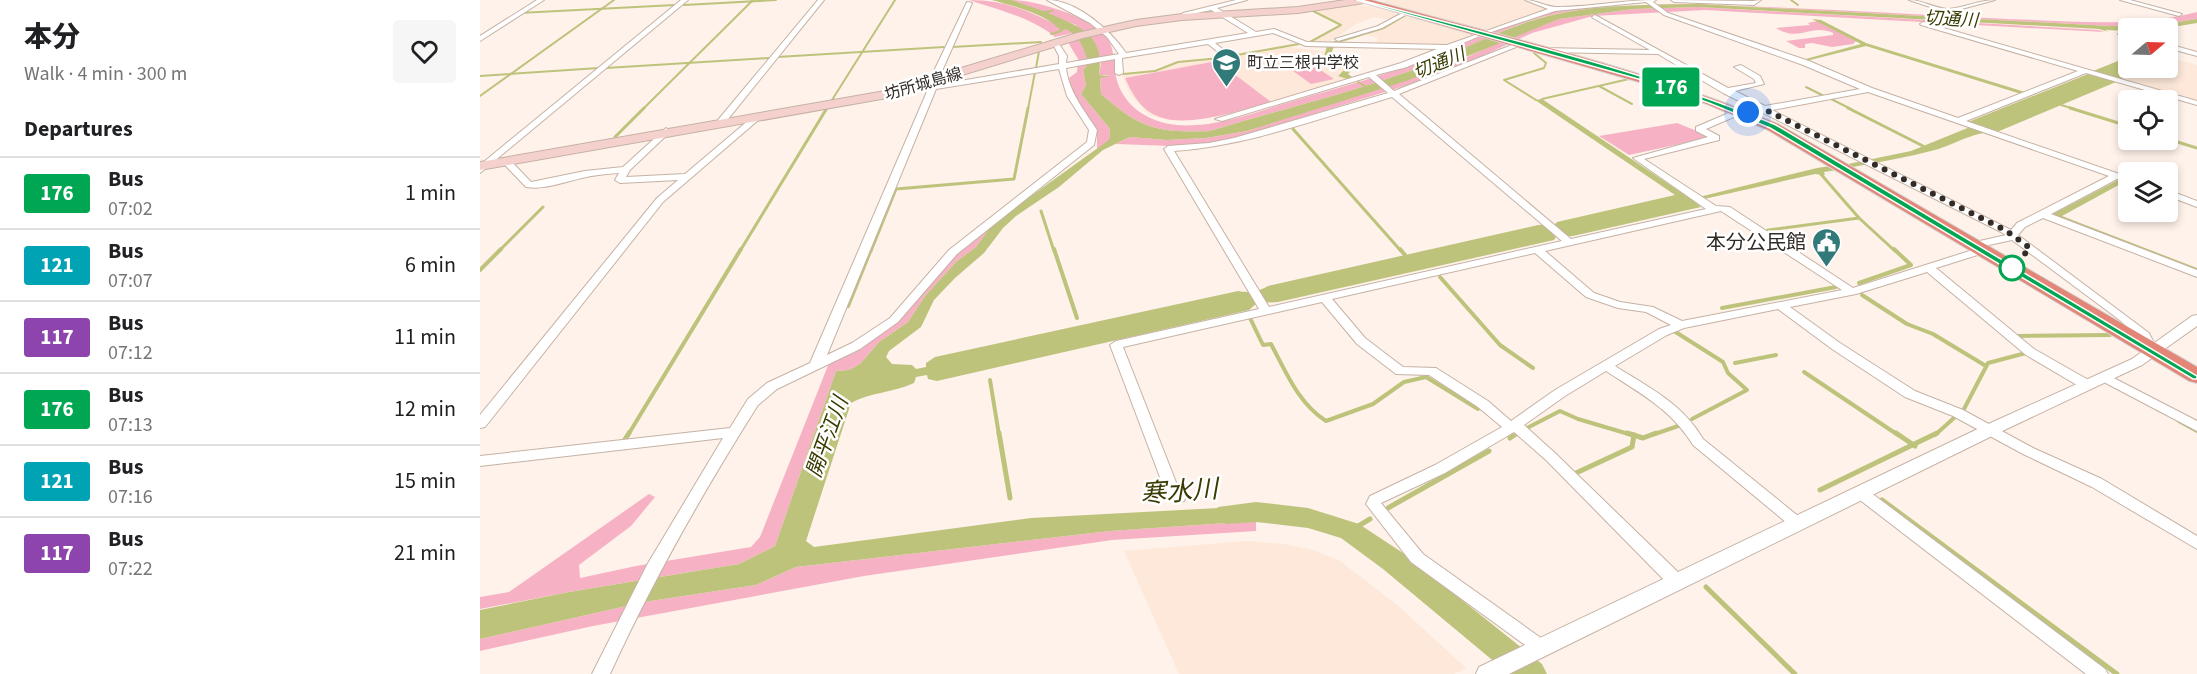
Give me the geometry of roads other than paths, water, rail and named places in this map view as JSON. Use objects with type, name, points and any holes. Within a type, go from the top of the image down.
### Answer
[{"type":"highway","points":[[1361,0],[1651,81],[1740,112],[1802,142],[2197,376]]},
{"type":"main road","name":"坊所城島線","points":[[482,167],[506,160],[666,131],[886,94],[1103,29],[1182,17],[1298,10],[1361,0]]},
{"type":"street","points":[[480,39],[542,0]]},
{"type":"street","points":[[482,167],[685,0]]},
{"type":"street","points":[[722,122],[821,0]]},
{"type":"street","points":[[1050,0],[1083,15],[1113,37],[1119,56],[1119,73]]},
{"type":"street","points":[[1182,17],[1210,7],[1244,0]]},
{"type":"street","points":[[1528,0],[1554,9]]},
{"type":"street","points":[[1219,119],[1371,76],[1554,9],[1650,0],[1661,11],[1806,63],[1869,90],[2117,176]]},
{"type":"street","points":[[1674,0],[1754,3],[1758,0]]},
{"type":"street","points":[[1912,0],[1961,15]]},
{"type":"street","points":[[1947,10],[1992,0]]},
{"type":"street","points":[[2123,0],[2179,14]]},
{"type":"street","points":[[959,83],[938,72],[969,3]]},
{"type":"street","points":[[1210,7],[1254,34]]},
{"type":"street","points":[[1327,44],[1363,33],[1406,13]]},
{"type":"street","points":[[1595,17],[1726,91],[1872,162],[2012,235],[2125,319],[2145,336],[2152,351]]},
{"type":"street","points":[[1923,24],[2197,103]]},
{"type":"street","points":[[816,364],[933,87],[1276,31],[1300,43],[1450,47]]},
{"type":"street","points":[[601,674],[621,629],[664,551],[753,402],[772,386],[856,346],[894,320],[953,252],[1031,189],[1086,149],[1094,136],[1093,130],[1070,97],[1063,56],[1055,42]]},
{"type":"street","points":[[1210,42],[1228,58]]},
{"type":"street","points":[[1264,308],[1168,149],[1209,146],[1236,140],[1393,93],[1519,44]]},
{"type":"street","points":[[2178,49],[2197,54]]},
{"type":"street","points":[[1541,50],[1660,52]]},
{"type":"street","points":[[1726,91],[1760,84],[1756,78],[1738,67]]},
{"type":"street","points":[[1959,121],[2085,71]]},
{"type":"street","points":[[1371,76],[1566,240]]},
{"type":"street","points":[[1713,209],[1636,158],[1716,138],[1699,129],[1740,112],[1869,90]]},
{"type":"street","points":[[480,424],[660,200],[759,116]]},
{"type":"street","points":[[666,131],[626,169],[620,180],[687,177]]},
{"type":"street","points":[[506,160],[529,185],[626,169]]},
{"type":"street","points":[[1542,648],[1417,558],[1373,504],[1375,500],[1440,469],[1498,437],[1560,393],[1663,332],[1682,325],[1851,292],[1928,267],[2009,238],[2021,225],[2117,176]]},
{"type":"street","points":[[2178,197],[2197,204]]},
{"type":"street","points":[[1179,497],[1173,493],[1116,345],[1264,308],[1325,298],[1566,240],[1713,209],[1727,209],[1851,292]]},
{"type":"street","points":[[2043,214],[2197,274]]},
{"type":"street","points":[[1536,249],[1590,296],[1617,305],[1649,309],[1682,325]]},
{"type":"street","points":[[1928,267],[2030,352],[2087,385]]},
{"type":"street","points":[[1325,298],[1361,341],[1400,371],[1432,371],[1483,404],[1490,412],[1517,427],[1551,457],[1677,582]]},
{"type":"street","points":[[1781,306],[1836,346],[1910,393],[1958,413],[2028,451],[2097,483],[2197,543]]},
{"type":"street","points":[[1487,674],[1990,430],[2137,362],[2197,319]]},
{"type":"street","points":[[1607,366],[1671,408],[1692,427],[1698,442],[1798,524]]},
{"type":"street","points":[[2104,377],[2197,427]]},
{"type":"street","points":[[480,461],[733,432]]},
{"type":"street","points":[[1860,493],[2099,674]]},
{"type":"water","points":[[992,0],[1012,0],[1043,11],[1052,10],[1054,11],[1048,13],[1080,28],[1094,41],[1098,50],[1099,75],[1110,76],[1100,78],[1101,94],[1139,122],[1176,131],[1210,131],[1358,88],[1425,65],[1519,25],[1557,14],[1592,8],[1698,4],[2118,26],[2118,31],[2105,30],[2108,32],[2099,29],[1698,7],[1633,9],[1559,19],[1409,80],[1247,131],[1206,138],[1166,140],[1130,137],[1103,150],[1059,187],[1016,216],[1003,228],[984,253],[934,300],[921,327],[889,351],[886,357],[892,364],[912,365],[916,369],[926,367],[926,363],[935,357],[1238,291],[1257,291],[1268,286],[1538,225],[1555,224],[1675,195],[1535,100],[1542,99],[1691,199],[1817,168],[1830,166],[1837,170],[1824,172],[1825,175],[1815,174],[1695,201],[1701,207],[1573,236],[1556,237],[1554,240],[1278,302],[1257,303],[1249,310],[937,381],[928,379],[927,375],[916,377],[914,383],[851,403],[806,541],[814,547],[1031,518],[1256,506],[1256,521],[1110,531],[796,567],[756,585],[644,602],[480,639],[480,610],[569,592],[739,564],[775,546],[836,371],[849,370],[860,364],[879,342],[908,322],[925,296],[957,261],[976,247],[989,229],[1006,214],[1109,140],[1110,129],[1081,94],[1086,85],[1083,70],[1088,64],[1078,40],[1066,29],[1061,31],[1039,15]]},
{"type":"water","points":[[1403,15],[1406,16],[1384,29],[1335,44],[1328,61],[1356,66],[1348,74],[1355,79],[1350,80],[1338,76],[1347,67],[1322,63],[1328,43],[1381,28]]},
{"type":"water","points":[[1812,19],[1821,20],[1866,43],[2025,92],[2021,94],[1866,46],[1806,61],[1802,60],[1861,44]]},
{"type":"water","points":[[2197,19],[2197,23],[2178,26],[2178,22]]},
{"type":"water","points":[[2118,61],[2118,78],[2124,78],[2121,79],[2105,78],[2116,82],[1997,132],[1965,138],[1935,150],[1904,157],[1853,167],[1848,164],[1911,151],[1970,127],[1968,122],[2088,74],[2099,77],[2104,75],[2093,71]]},
{"type":"water","points":[[2118,180],[2118,185],[2062,216],[2197,268],[2197,271],[2051,215]]},
{"type":"waterway","points":[[602,9],[614,0]]},
{"type":"waterway","points":[[752,1],[776,0]]},
{"type":"waterway","points":[[862,52],[895,0]]},
{"type":"waterway","points":[[1791,0],[1798,5]]},
{"type":"waterway","points":[[684,5],[752,1]]},
{"type":"waterway","points":[[690,63],[752,1]]},
{"type":"waterway","points":[[602,9],[675,5]]},
{"type":"waterway","points":[[511,74],[602,9]]},
{"type":"waterway","points":[[519,13],[602,9]]},
{"type":"waterway","points":[[1310,42],[1341,25],[1313,11]]},
{"type":"waterway","points":[[1051,34],[1061,31],[1062,27]]},
{"type":"waterway","points":[[952,47],[1041,42]]},
{"type":"waterway","points":[[1231,56],[1299,44]]},
{"type":"waterway","points":[[862,52],[944,47]]},
{"type":"waterway","points":[[1036,68],[1039,51]]},
{"type":"waterway","points":[[777,57],[862,52]]},
{"type":"waterway","points":[[832,100],[862,52]]},
{"type":"waterway","points":[[1534,53],[1546,63],[1544,68],[1504,80],[1536,100]]},
{"type":"waterway","points":[[690,63],[769,58]]},
{"type":"waterway","points":[[1124,74],[1155,71],[1178,62],[1220,58]]},
{"type":"waterway","points":[[606,68],[690,63]]},
{"type":"waterway","points":[[643,109],[690,63]]},
{"type":"waterway","points":[[1643,75],[1678,69],[1677,66]]},
{"type":"waterway","points":[[511,74],[599,68]]},
{"type":"waterway","points":[[1028,109],[1035,72]]},
{"type":"waterway","points":[[480,76],[511,74]]},
{"type":"waterway","points":[[480,96],[511,74]]},
{"type":"waterway","points":[[1542,99],[1629,79]]},
{"type":"waterway","points":[[1358,82],[1368,88]]},
{"type":"waterway","points":[[1599,86],[1632,104]]},
{"type":"waterway","points":[[1806,87],[1824,96]]},
{"type":"waterway","points":[[1831,99],[1851,109]]},
{"type":"waterway","points":[[2061,105],[2075,109]]},
{"type":"waterway","points":[[740,251],[827,108]]},
{"type":"waterway","points":[[871,251],[896,189],[1014,179],[1028,108]]},
{"type":"waterway","points":[[1848,108],[1923,146]]},
{"type":"waterway","points":[[2070,108],[2118,123]]},
{"type":"waterway","points":[[615,137],[643,109]]},
{"type":"waterway","points":[[1293,129],[1401,251]]},
{"type":"waterway","points":[[2178,142],[2197,148]]},
{"type":"waterway","points":[[1819,172],[1859,218]]},
{"type":"waterway","points":[[480,270],[543,207]]},
{"type":"waterway","points":[[1041,211],[1054,251]]},
{"type":"waterway","points":[[1768,230],[1859,218]]},
{"type":"waterway","points":[[1859,218],[1895,251]]},
{"type":"waterway","points":[[628,435],[741,249]]},
{"type":"waterway","points":[[848,306],[871,249]]},
{"type":"waterway","points":[[1054,249],[1077,318]]},
{"type":"waterway","points":[[1400,249],[1405,255]]},
{"type":"waterway","points":[[1859,283],[1911,265],[1894,249]]},
{"type":"waterway","points":[[1440,277],[1500,345],[1533,368]]},
{"type":"waterway","points":[[1722,308],[1836,287]]},
{"type":"waterway","points":[[1862,295],[1907,324],[1933,334],[1986,366]]},
{"type":"waterway","points":[[1250,318],[1263,345],[1271,344],[1300,396],[1316,414],[1326,421],[1373,404],[1404,382],[1426,377],[1478,409]]},
{"type":"waterway","points":[[1674,331],[1723,362],[1728,373],[1747,390],[1692,419]]},
{"type":"waterway","points":[[2020,338],[2018,336],[2110,335]]},
{"type":"waterway","points":[[1964,409],[1988,363],[2026,353]]},
{"type":"waterway","points":[[1735,363],[1776,355]]},
{"type":"waterway","points":[[1804,372],[1898,435]]},
{"type":"waterway","points":[[990,380],[999,435]]},
{"type":"waterway","points":[[1527,428],[1560,411],[1578,419],[1632,435]]},
{"type":"waterway","points":[[1935,435],[1954,418]]},
{"type":"waterway","points":[[2179,421],[2197,431]]},
{"type":"waterway","points":[[1652,435],[1681,425]]},
{"type":"waterway","points":[[624,441],[629,433]]},
{"type":"waterway","points":[[999,433],[1010,498]]},
{"type":"waterway","points":[[1627,433],[1634,435]]},
{"type":"waterway","points":[[1634,435],[1643,438],[1656,433]]},
{"type":"waterway","points":[[1896,433],[1913,445]]},
{"type":"waterway","points":[[1913,445],[1937,433]]},
{"type":"waterway","points":[[1510,438],[1516,434]]},
{"type":"waterway","points":[[1576,473],[1632,447],[1634,435]]},
{"type":"waterway","points":[[1820,490],[1913,445]]},
{"type":"waterway","points":[[1388,508],[1489,451]]},
{"type":"waterway","points":[[1882,500],[2117,674]]},
{"type":"waterway","name":"寒水川","points":[[1227,514],[1256,512],[1308,518],[1350,531],[1393,561],[1531,674]]},
{"type":"waterway","points":[[1350,531],[1370,519]]},
{"type":"waterway","points":[[1706,587],[1795,674]]},
{"type":"place","name":"町立三根中学校","points":[[1226,88]]},
{"type":"place","name":"本分公民館","points":[[1827,268]]},
{"type":"water label","name":"切通川","points":[[1951,19]]},
{"type":"water label","name":"切通川","points":[[1439,63]]},
{"type":"water label","name":"開平江川","points":[[827,437]]}]
